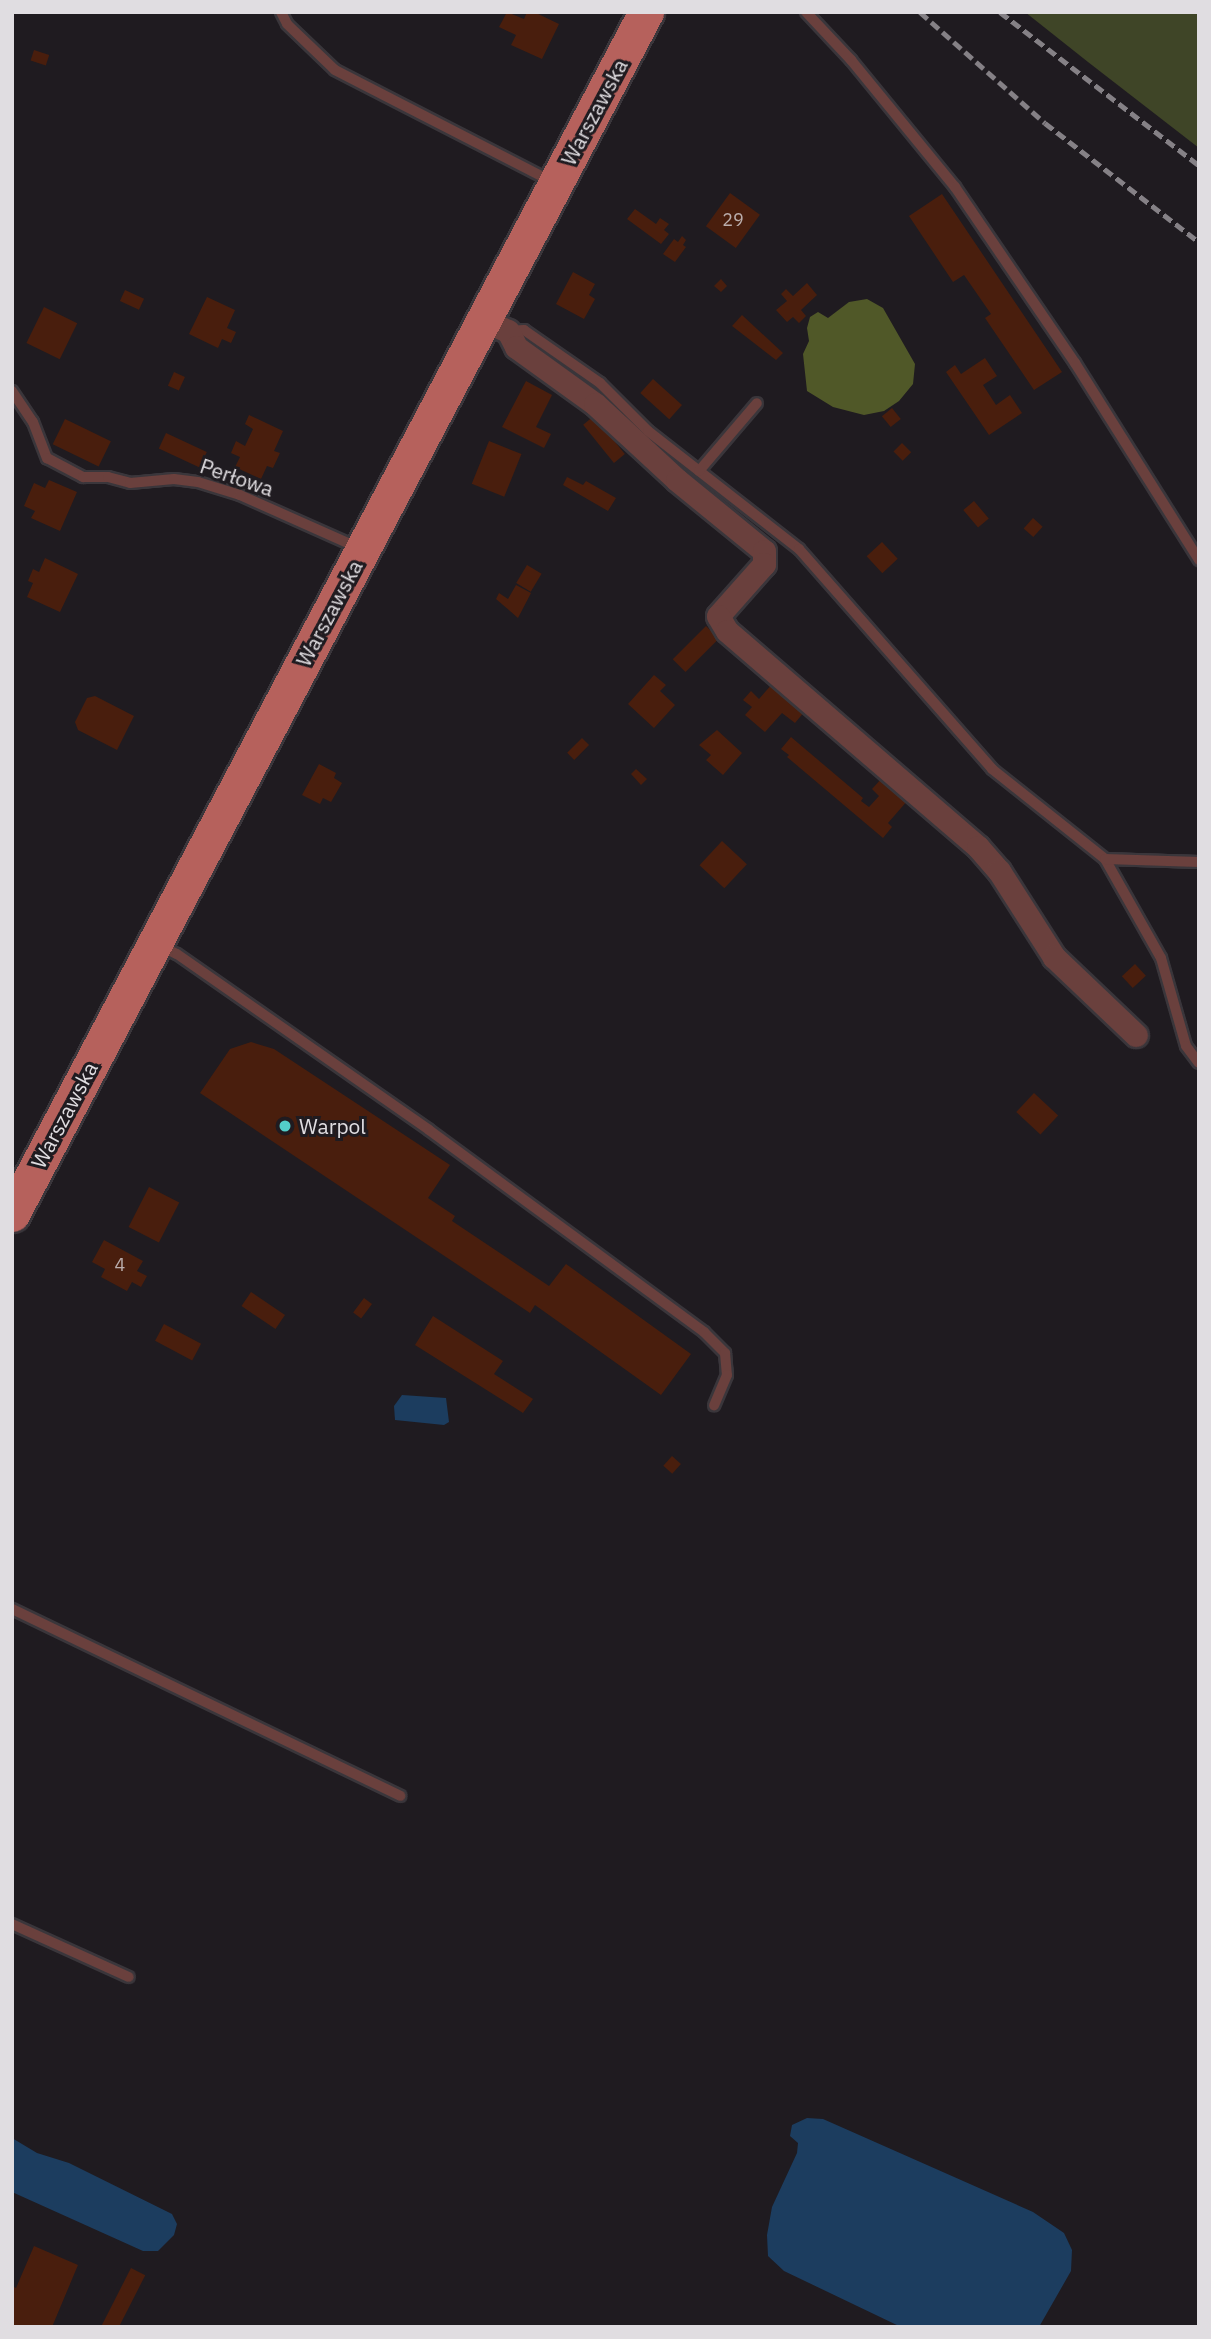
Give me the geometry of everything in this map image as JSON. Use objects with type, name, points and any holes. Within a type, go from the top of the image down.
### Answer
[{"type":"main road","name":"Warszawska","points":[[12,1214],[363,550],[496,326],[556,184],[646,12]]},
{"type":"street","points":[[496,326],[516,347],[595,404],[687,488],[764,551],[764,565],[718,616],[727,631],[978,847],[999,871],[1054,957],[1136,1035]]},
{"type":"lane","points":[[281,12],[287,24],[335,70],[556,184]]},
{"type":"lane","points":[[806,12],[851,60],[956,187],[1075,363],[1199,560]]},
{"type":"lane","points":[[496,326],[524,330],[600,383],[648,431],[799,549],[992,769],[1105,859],[1161,958],[1186,1046],[1199,1063]]},
{"type":"lane","name":"Perłowa","points":[[12,391],[33,422],[47,457],[83,477],[108,477],[130,483],[174,479],[198,482],[240,495],[363,550]]},
{"type":"lane","points":[[699,471],[757,403]]},
{"type":"lane","points":[[1105,859],[1199,862]]},
{"type":"lane","points":[[155,943],[177,954],[429,1130],[704,1332],[725,1353],[727,1375],[714,1405]]},
{"type":"lane","points":[[12,1609],[400,1796]]},
{"type":"lane","points":[[12,1924],[130,1977]]},
{"type":"green space","points":[[1025,12],[1199,12],[1199,148],[1088,62]]},
{"type":"green space","points":[[867,299],[883,308],[915,364],[913,384],[899,401],[884,411],[864,415],[833,407],[807,391],[803,354],[809,341],[807,328],[810,317],[818,312],[828,318],[849,302]]},
{"type":"water","points":[[402,1395],[446,1398],[449,1422],[444,1425],[395,1420],[394,1406]]},
{"type":"water","points":[[807,2118],[823,2119],[1033,2212],[1064,2233],[1072,2250],[1071,2271],[1039,2327],[901,2327],[784,2271],[768,2256],[767,2235],[772,2207],[797,2153],[798,2143],[790,2136],[792,2125]]},
{"type":"water","points":[[12,2138],[37,2153],[69,2163],[172,2214],[177,2224],[174,2235],[158,2251],[143,2251],[12,2192]]},
{"type":"building","points":[[507,12],[524,19],[527,12],[534,12],[559,24],[542,59],[511,45],[516,35],[499,27]]},
{"type":"building","points":[[34,50],[49,55],[46,65],[31,60]]},
{"type":"building","points":[[730,193],[760,215],[736,248],[706,226]]},
{"type":"building","points":[[942,194],[1062,372],[1034,390],[985,318],[991,314],[964,275],[953,282],[909,216]]},
{"type":"building","points":[[635,209],[656,224],[660,218],[669,224],[664,230],[669,234],[661,244],[627,219]]},
{"type":"building","points":[[682,236],[686,240],[683,245],[686,247],[675,262],[663,254],[674,239],[678,242]]},
{"type":"building","points":[[573,272],[595,284],[589,295],[595,299],[584,319],[556,304]]},
{"type":"building","points":[[721,279],[727,286],[721,292],[714,286]]},
{"type":"building","points":[[807,283],[817,295],[801,310],[806,316],[799,323],[793,317],[787,322],[776,310],[787,301],[781,294],[786,289],[793,296]]},
{"type":"building","points":[[125,290],[144,299],[139,310],[120,301]]},
{"type":"building","points":[[207,297],[235,310],[227,328],[236,332],[231,343],[222,339],[218,348],[189,334]]},
{"type":"building","points":[[44,307],[77,323],[60,359],[26,343]]},
{"type":"building","points":[[742,315],[783,353],[776,360],[732,326]]},
{"type":"building","points":[[985,358],[997,376],[983,385],[996,405],[1010,395],[1022,413],[989,435],[946,372],[955,365],[961,374]]},
{"type":"building","points":[[174,372],[185,377],[179,391],[168,386]]},
{"type":"building","points":[[653,379],[682,405],[669,419],[640,393]]},
{"type":"building","points":[[526,381],[552,395],[536,427],[551,434],[544,448],[502,427]]},
{"type":"building","points":[[892,408],[901,419],[891,427],[882,416]]},
{"type":"building","points":[[249,415],[283,431],[274,451],[280,453],[273,468],[267,466],[261,479],[235,467],[240,457],[231,453],[236,441],[245,446],[253,429],[245,424]]},
{"type":"building","points":[[594,416],[625,454],[614,463],[583,425]]},
{"type":"building","points":[[65,419],[111,441],[99,467],[53,444]]},
{"type":"building","points":[[166,433],[207,452],[200,467],[159,448]]},
{"type":"building","points":[[489,441],[521,454],[504,497],[472,484]]},
{"type":"building","points":[[902,443],[911,452],[903,461],[894,451]]},
{"type":"building","points":[[567,477],[583,485],[586,481],[616,498],[608,511],[563,485]]},
{"type":"building","points":[[49,480],[77,492],[60,531],[31,518],[35,511],[24,506],[34,483],[45,488]]},
{"type":"building","points":[[974,501],[989,519],[978,528],[963,510]]},
{"type":"building","points":[[1033,518],[1043,527],[1033,537],[1024,528]]},
{"type":"building","points":[[882,542],[898,559],[882,573],[867,556]]},
{"type":"building","points":[[45,558],[78,574],[60,612],[27,597],[33,583],[28,581],[33,569],[39,572]]},
{"type":"building","points":[[527,565],[542,574],[531,592],[516,583]]},
{"type":"building","points":[[516,585],[531,593],[518,618],[496,599],[499,593],[508,599]]},
{"type":"building","points":[[706,626],[719,639],[685,672],[673,659]]},
{"type":"building","points":[[654,675],[666,685],[660,691],[675,705],[654,728],[628,704]]},
{"type":"building","points":[[773,683],[805,711],[795,723],[782,713],[765,732],[745,715],[752,707],[743,700],[751,691],[759,699]]},
{"type":"building","points":[[95,696],[134,716],[117,750],[78,730],[75,722],[87,698]]},
{"type":"building","points":[[717,730],[742,753],[723,775],[706,760],[711,755],[699,745]]},
{"type":"building","points":[[791,737],[863,798],[861,801],[869,807],[879,796],[872,789],[882,778],[908,800],[888,823],[892,827],[883,838],[787,757],[789,755],[781,749]]},
{"type":"building","points":[[582,738],[589,745],[574,760],[567,753]]},
{"type":"building","points":[[319,764],[336,773],[334,778],[342,783],[331,802],[323,798],[320,804],[302,795]]},
{"type":"building","points":[[636,769],[647,779],[641,785],[631,774]]},
{"type":"building","points":[[722,841],[747,864],[724,888],[699,865]]},
{"type":"building","points":[[1135,964],[1146,976],[1133,988],[1122,976]]},
{"type":"building","points":[[251,1042],[274,1049],[450,1165],[428,1198],[455,1216],[452,1221],[549,1286],[566,1264],[691,1354],[661,1395],[535,1305],[530,1313],[200,1093],[230,1049]]},
{"type":"building","points":[[1034,1093],[1058,1116],[1040,1135],[1016,1112]]},
{"type":"building","points":[[149,1187],[179,1202],[159,1243],[129,1227]]},
{"type":"building","points":[[104,1240],[143,1261],[137,1271],[147,1276],[141,1287],[132,1282],[127,1291],[101,1277],[105,1269],[92,1262]]},
{"type":"building","points":[[251,1292],[285,1315],[275,1329],[241,1306]]},
{"type":"building","points":[[364,1298],[372,1304],[361,1318],[353,1312]]},
{"type":"building","points":[[433,1316],[503,1361],[494,1374],[533,1399],[523,1413],[415,1345]]},
{"type":"building","points":[[164,1324],[201,1344],[192,1360],[155,1341]]},
{"type":"building","points":[[672,1456],[681,1464],[672,1474],[663,1466]]},
{"type":"building","points":[[34,2246],[78,2265],[52,2327],[12,2327],[12,2286],[16,2288]]},
{"type":"building","points":[[131,2268],[145,2275],[119,2327],[102,2325]]},
{"type":"railway","points":[[920,12],[1045,123],[1199,242]]},
{"type":"railway","points":[[1000,12],[1199,165]]},
{"type":"place","name":"Warpol","points":[[285,1126]]}]
